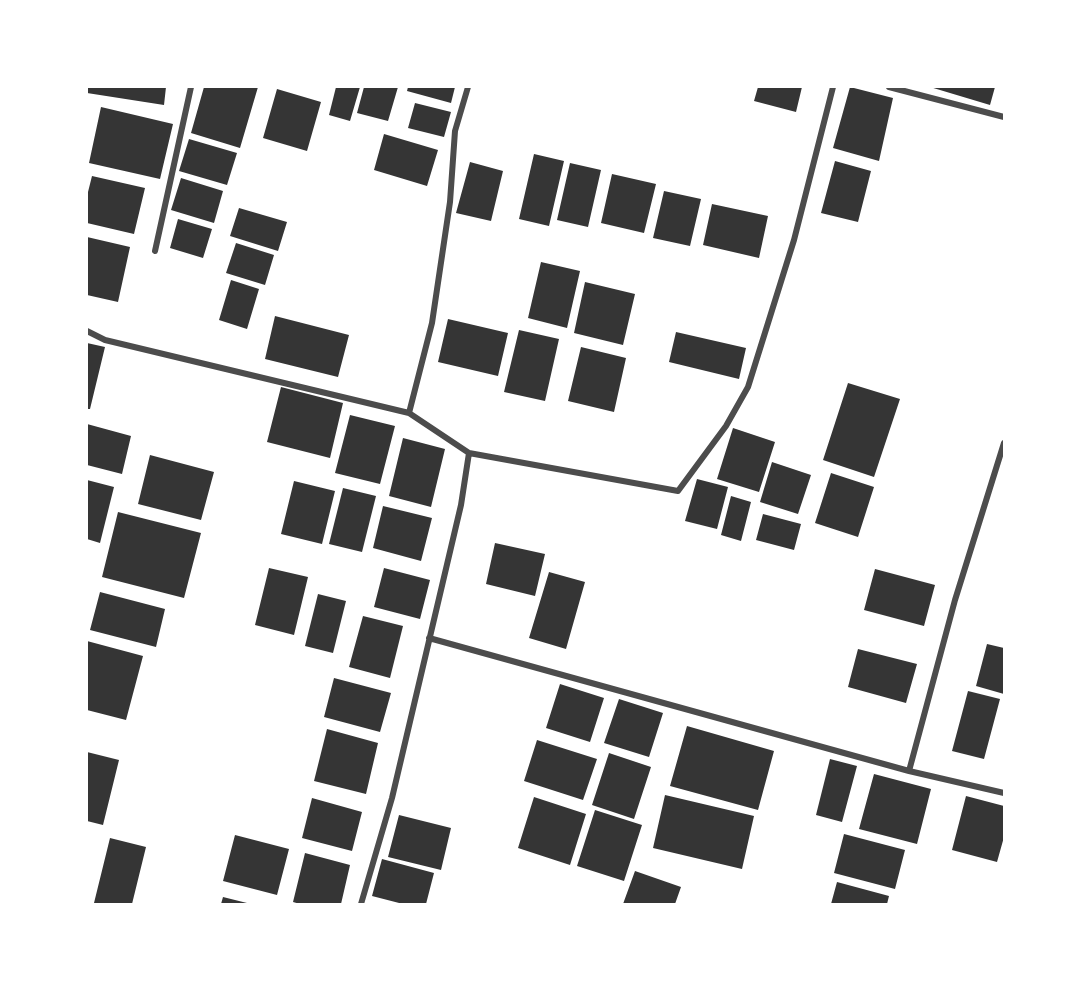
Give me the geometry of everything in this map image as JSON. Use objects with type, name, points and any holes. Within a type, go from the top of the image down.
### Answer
[{"type":"street","points":[[155,251],[191,87]]},
{"type":"street","points":[[409,413],[432,322],[450,201],[455,131],[468,87]]},
{"type":"street","points":[[87,330],[105,340],[409,413],[469,453],[678,491],[726,426],[748,387],[794,240],[833,87]]},
{"type":"street","points":[[889,87],[1004,117]]},
{"type":"street","points":[[909,771],[955,600],[1004,443]]},
{"type":"street","points":[[361,904],[392,798],[461,505],[469,453]]},
{"type":"street","points":[[429,638],[909,771],[1004,793]]},
{"type":"building","points":[[87,87],[166,87],[164,105],[87,93]]},
{"type":"building","points":[[204,87],[258,87],[240,148],[191,133]]},
{"type":"building","points":[[336,87],[360,87],[350,121],[329,115]]},
{"type":"building","points":[[364,87],[398,87],[388,121],[357,113]]},
{"type":"building","points":[[408,87],[455,87],[451,103],[407,91]]},
{"type":"building","points":[[758,87],[802,87],[796,112],[754,101]]},
{"type":"building","points":[[850,87],[893,98],[879,161],[833,148]]},
{"type":"building","points":[[930,87],[995,87],[990,105]]},
{"type":"building","points":[[277,89],[321,102],[307,151],[263,138]]},
{"type":"building","points":[[415,103],[451,112],[444,137],[408,128]]},
{"type":"building","points":[[101,107],[173,124],[160,179],[89,163]]},
{"type":"building","points":[[384,134],[438,150],[427,186],[374,170]]},
{"type":"building","points":[[189,139],[237,153],[227,185],[179,171]]},
{"type":"building","points":[[534,154],[564,161],[549,226],[519,219]]},
{"type":"building","points":[[835,161],[871,171],[858,222],[821,213]]},
{"type":"building","points":[[470,162],[503,171],[491,221],[456,213]]},
{"type":"building","points":[[570,163],[601,170],[588,227],[557,220]]},
{"type":"building","points":[[612,174],[656,184],[644,233],[601,223]]},
{"type":"building","points":[[92,176],[145,188],[134,234],[87,223],[87,196]]},
{"type":"building","points":[[181,178],[223,191],[214,223],[171,210]]},
{"type":"building","points":[[664,191],[701,199],[690,246],[653,238]]},
{"type":"building","points":[[712,204],[768,216],[759,258],[703,245]]},
{"type":"building","points":[[239,208],[287,222],[278,251],[230,236]]},
{"type":"building","points":[[178,219],[212,229],[203,258],[170,248]]},
{"type":"building","points":[[87,237],[130,247],[118,302],[87,295]]},
{"type":"building","points":[[236,243],[274,255],[265,285],[226,273]]},
{"type":"building","points":[[541,262],[580,271],[567,328],[528,318]]},
{"type":"building","points":[[231,280],[259,289],[247,329],[219,320]]},
{"type":"building","points":[[585,282],[635,294],[623,345],[574,333]]},
{"type":"building","points":[[275,316],[349,335],[338,377],[265,359]]},
{"type":"building","points":[[448,319],[508,333],[498,376],[438,362]]},
{"type":"building","points":[[519,330],[559,339],[545,401],[504,392]]},
{"type":"building","points":[[676,332],[746,348],[739,379],[669,362]]},
{"type":"building","points":[[87,343],[105,347],[90,409],[87,409]]},
{"type":"building","points":[[581,347],[626,358],[614,412],[568,401]]},
{"type":"building","points":[[848,383],[900,399],[874,477],[823,460]]},
{"type":"building","points":[[281,387],[343,403],[330,458],[267,442]]},
{"type":"building","points":[[350,415],[395,426],[380,484],[335,473]]},
{"type":"building","points":[[87,424],[131,436],[122,474],[87,465]]},
{"type":"building","points":[[733,428],[775,442],[759,492],[717,479]]},
{"type":"building","points":[[403,438],[445,449],[431,507],[389,496]]},
{"type":"building","points":[[150,455],[214,472],[201,520],[138,504]]},
{"type":"building","points":[[772,462],[811,475],[798,514],[760,502]]},
{"type":"building","points":[[831,473],[874,487],[858,537],[815,523]]},
{"type":"building","points":[[697,479],[728,487],[717,529],[685,521]]},
{"type":"building","points":[[87,480],[114,487],[100,543],[87,539]]},
{"type":"building","points":[[294,481],[335,491],[322,544],[281,534]]},
{"type":"building","points":[[343,488],[376,496],[362,552],[329,544]]},
{"type":"building","points":[[731,496],[751,502],[741,541],[721,535]]},
{"type":"building","points":[[383,506],[432,518],[421,561],[373,548]]},
{"type":"building","points":[[118,512],[201,533],[184,598],[102,577]]},
{"type":"building","points":[[763,514],[801,524],[794,550],[756,540]]},
{"type":"building","points":[[495,543],[545,554],[535,596],[486,584]]},
{"type":"building","points":[[269,568],[308,577],[294,635],[255,625]]},
{"type":"building","points":[[384,568],[430,580],[420,619],[374,607]]},
{"type":"building","points":[[875,569],[935,585],[924,626],[864,610]]},
{"type":"building","points":[[549,572],[585,582],[566,649],[529,638]]},
{"type":"building","points":[[100,592],[165,609],[156,647],[90,630]]},
{"type":"building","points":[[318,594],[346,601],[333,653],[305,646]]},
{"type":"building","points":[[363,616],[403,626],[390,678],[349,667]]},
{"type":"building","points":[[87,641],[143,656],[126,720],[87,710]]},
{"type":"building","points":[[987,644],[1004,648],[1004,694],[976,686]]},
{"type":"building","points":[[858,649],[917,664],[906,703],[848,687]]},
{"type":"building","points":[[334,678],[391,693],[380,732],[324,717]]},
{"type":"building","points":[[560,684],[604,698],[590,742],[546,728]]},
{"type":"building","points":[[968,691],[1000,699],[984,759],[952,751]]},
{"type":"building","points":[[619,699],[663,713],[649,757],[604,743]]},
{"type":"building","points":[[687,726],[774,751],[758,810],[670,786]]},
{"type":"building","points":[[327,729],[378,743],[366,794],[314,781]]},
{"type":"building","points":[[537,740],[597,759],[583,800],[524,781]]},
{"type":"building","points":[[87,752],[119,760],[103,825],[87,821]]},
{"type":"building","points":[[609,753],[651,767],[634,819],[592,805]]},
{"type":"building","points":[[830,759],[857,766],[842,822],[816,815]]},
{"type":"building","points":[[874,774],[931,789],[917,844],[859,829]]},
{"type":"building","points":[[665,795],[754,816],[742,869],[653,848]]},
{"type":"building","points":[[966,796],[1004,806],[1004,837],[997,862],[952,850]]},
{"type":"building","points":[[534,797],[586,814],[570,865],[518,848]]},
{"type":"building","points":[[312,798],[362,812],[352,851],[302,838]]},
{"type":"building","points":[[595,810],[642,825],[624,881],[577,866]]},
{"type":"building","points":[[399,815],[451,828],[441,870],[388,857]]},
{"type":"building","points":[[844,834],[905,850],[895,889],[834,873]]},
{"type":"building","points":[[235,835],[289,849],[277,895],[223,881]]},
{"type":"building","points":[[110,838],[146,847],[132,904],[94,903]]},
{"type":"building","points":[[305,853],[350,865],[341,904],[293,902]]},
{"type":"building","points":[[382,859],[434,873],[426,904],[403,904],[372,896]]},
{"type":"building","points":[[635,871],[681,887],[675,904],[623,904]]},
{"type":"building","points":[[837,882],[889,896],[887,904],[831,904]]},
{"type":"building","points":[[223,897],[247,903],[247,904],[221,904]]}]
